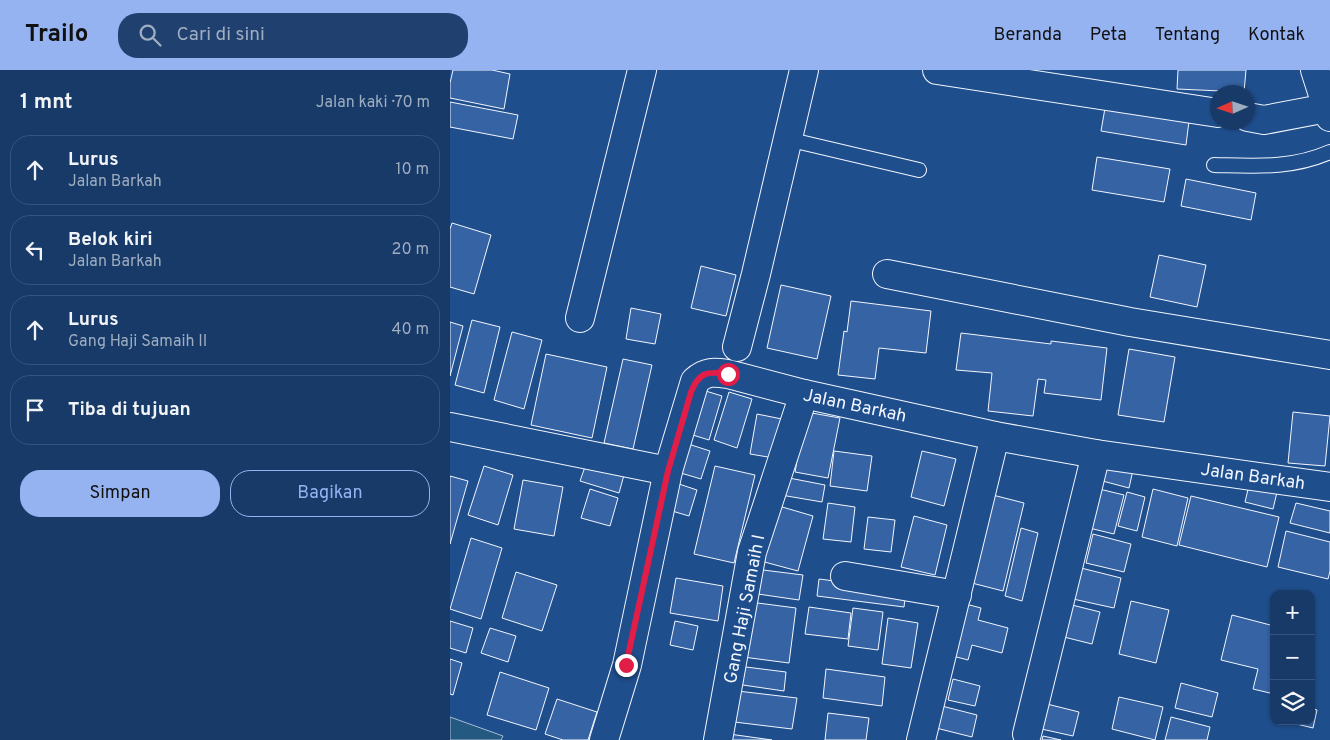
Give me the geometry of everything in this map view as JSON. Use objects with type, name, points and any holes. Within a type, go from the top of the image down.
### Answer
[{"type":"street","points":[[580,318],[642,70]]},
{"type":"street","points":[[737,347],[804,70]]},
{"type":"street","points":[[937,70],[1210,112]]},
{"type":"street","points":[[1255,118],[1264,120],[1328,113],[1315,70]]},
{"type":"street","points":[[887,274],[1130,322],[1330,355]]},
{"type":"street","name":"Jalan Barkah","points":[[668,471],[695,381],[703,374],[716,372],[804,394],[995,436],[1096,454],[1330,487]]},
{"type":"street","name":"Gang Haji Samaih I","points":[[718,740],[752,552],[804,394]]},
{"type":"street","points":[[450,427],[668,471],[626,665],[604,740]]},
{"type":"street","points":[[921,740],[995,436]]},
{"type":"street","points":[[1027,734],[1096,454]]},
{"type":"street","points":[[845,576],[957,594]]},
{"type":"lane","points":[[787,138],[919,170]]},
{"type":"lane","points":[[1214,165],[1269,166],[1295,164],[1330,152]]},
{"type":"shaded area","points":[[450,717],[503,736],[501,740],[450,740]]},
{"type":"building","points":[[453,70],[492,70],[510,74],[504,109],[450,98],[450,83]]},
{"type":"building","points":[[1178,70],[1246,70],[1245,85],[1210,85],[1210,90],[1177,89]]},
{"type":"building","points":[[450,102],[518,115],[513,139],[450,127]]},
{"type":"building","points":[[1105,108],[1189,121],[1186,145],[1101,131]]},
{"type":"building","points":[[1097,157],[1170,169],[1164,202],[1092,190]]},
{"type":"building","points":[[1186,179],[1256,193],[1251,220],[1181,206]]},
{"type":"building","points":[[452,223],[491,235],[474,294],[450,287],[450,229]]},
{"type":"building","points":[[1159,255],[1206,265],[1197,307],[1150,297]]},
{"type":"building","points":[[701,266],[736,275],[726,316],[691,308]]},
{"type":"building","points":[[781,285],[831,296],[817,359],[767,348]]},
{"type":"building","points":[[851,301],[931,311],[926,353],[879,348],[875,379],[838,375],[844,331],[847,332]]},
{"type":"building","points":[[631,308],[661,314],[655,344],[626,339]]},
{"type":"building","points":[[472,320],[500,327],[484,393],[455,385]]},
{"type":"building","points":[[450,322],[463,326],[450,376]]},
{"type":"building","points":[[512,332],[542,340],[524,409],[494,400]]},
{"type":"building","points":[[961,333],[1051,344],[1051,341],[1107,348],[1101,400],[1044,393],[1046,380],[1038,379],[1033,416],[988,411],[992,373],[956,370]]},
{"type":"building","points":[[1129,349],[1175,357],[1164,422],[1118,415]]},
{"type":"building","points":[[546,354],[607,367],[592,438],[531,425]]},
{"type":"building","points":[[623,359],[652,365],[633,449],[604,443]]},
{"type":"building","points":[[696,388],[722,396],[709,440],[683,432]]},
{"type":"building","points":[[729,392],[752,399],[737,448],[714,440]]},
{"type":"building","points":[[806,412],[840,418],[828,478],[795,472]]},
{"type":"building","points":[[1293,412],[1330,416],[1325,466],[1288,463]]},
{"type":"building","points":[[757,414],[787,420],[780,459],[750,454]]},
{"type":"building","points":[[682,442],[710,451],[701,479],[674,471]]},
{"type":"building","points":[[834,451],[872,456],[867,491],[830,486]]},
{"type":"building","points":[[922,451],[956,459],[944,506],[911,497]]},
{"type":"building","points":[[1099,462],[1133,470],[1129,488],[1095,479]]},
{"type":"building","points":[[586,464],[624,475],[619,493],[580,481]]},
{"type":"building","points":[[484,466],[513,475],[498,525],[468,515]]},
{"type":"building","points":[[715,466],[755,475],[734,563],[694,554]]},
{"type":"building","points":[[450,476],[468,481],[450,544]]},
{"type":"building","points":[[784,477],[825,485],[822,502],[781,495]]},
{"type":"building","points":[[523,480],[563,487],[554,536],[514,529]]},
{"type":"building","points":[[670,481],[697,490],[689,516],[662,508]]},
{"type":"building","points":[[1250,481],[1278,488],[1273,509],[1245,502]]},
{"type":"building","points":[[1091,487],[1124,495],[1114,534],[1081,526]]},
{"type":"building","points":[[590,489],[618,498],[610,526],[581,518]]},
{"type":"building","points":[[1153,489],[1188,498],[1177,546],[1142,537]]},
{"type":"building","points":[[1127,492],[1145,497],[1137,531],[1118,526]]},
{"type":"building","points":[[985,493],[1024,503],[1003,591],[964,581]]},
{"type":"building","points":[[1191,496],[1279,517],[1267,567],[1179,545]]},
{"type":"building","points":[[828,503],[855,507],[851,542],[823,539]]},
{"type":"building","points":[[1296,503],[1330,511],[1330,533],[1290,523]]},
{"type":"building","points":[[772,504],[813,516],[798,571],[757,560]]},
{"type":"building","points":[[914,516],[947,525],[935,575],[901,567]]},
{"type":"building","points":[[868,517],[895,520],[891,552],[864,549]]},
{"type":"building","points":[[1021,528],[1038,533],[1022,601],[1005,596]]},
{"type":"building","points":[[1286,531],[1330,542],[1330,571],[1328,579],[1278,567]]},
{"type":"building","points":[[1093,534],[1131,544],[1124,572],[1086,563]]},
{"type":"building","points":[[471,538],[502,548],[481,619],[450,609]]},
{"type":"building","points":[[1081,568],[1121,578],[1114,608],[1073,599]]},
{"type":"building","points":[[755,569],[803,575],[799,600],[751,593]]},
{"type":"building","points":[[516,572],[557,585],[542,631],[502,618]]},
{"type":"building","points":[[676,578],[723,586],[718,621],[670,613]]},
{"type":"building","points":[[819,579],[906,590],[904,607],[817,596]]},
{"type":"building","points":[[1131,601],[1169,610],[1156,663],[1119,654]]},
{"type":"building","points":[[750,602],[796,608],[789,663],[743,657]]},
{"type":"building","points":[[958,602],[981,608],[978,620],[1008,628],[1002,653],[972,645],[968,660],[945,654]]},
{"type":"building","points":[[1068,604],[1100,612],[1092,644],[1060,636]]},
{"type":"building","points":[[809,607],[851,613],[848,639],[805,634]]},
{"type":"building","points":[[853,608],[883,612],[878,650],[848,646]]},
{"type":"building","points":[[1232,615],[1270,625],[1270,693],[1253,689],[1258,669],[1221,660]]},
{"type":"building","points":[[888,618],[918,623],[911,668],[882,664]]},
{"type":"building","points":[[450,621],[473,628],[466,653],[450,648]]},
{"type":"building","points":[[675,621],[698,626],[693,650],[670,645]]},
{"type":"building","points":[[490,628],[516,636],[508,662],[481,653]]},
{"type":"building","points":[[450,659],[462,663],[453,695],[450,694]]},
{"type":"building","points":[[738,666],[786,672],[784,691],[736,684]]},
{"type":"building","points":[[826,669],[885,677],[882,706],[823,698]]},
{"type":"building","points":[[500,672],[549,688],[536,730],[487,715]]},
{"type":"building","points":[[953,679],[980,686],[975,706],[948,700]]},
{"type":"building","points":[[1181,683],[1218,693],[1212,717],[1175,708]]},
{"type":"building","points":[[729,690],[797,698],[792,729],[726,721]]},
{"type":"building","points":[[1119,697],[1163,707],[1155,740],[1112,729]]},
{"type":"building","points":[[557,699],[597,712],[588,740],[563,740],[545,734]]},
{"type":"building","points":[[1043,703],[1079,712],[1073,736],[1037,728]]},
{"type":"building","points":[[934,704],[977,715],[972,737],[928,726]]},
{"type":"building","points":[[828,713],[869,718],[866,740],[825,740]]},
{"type":"building","points":[[1171,717],[1210,727],[1207,740],[1165,740]]},
{"type":"building","points":[[1301,725],[1314,725],[1313,728]]},
{"type":"building","points":[[722,733],[772,740],[721,740]]},
{"type":"building","points":[[1043,736],[1061,740],[1042,740]]},
{"type":"route","points":[[626,665],[668,471],[691,392],[695,381],[703,374],[716,372],[728,374]]}]
